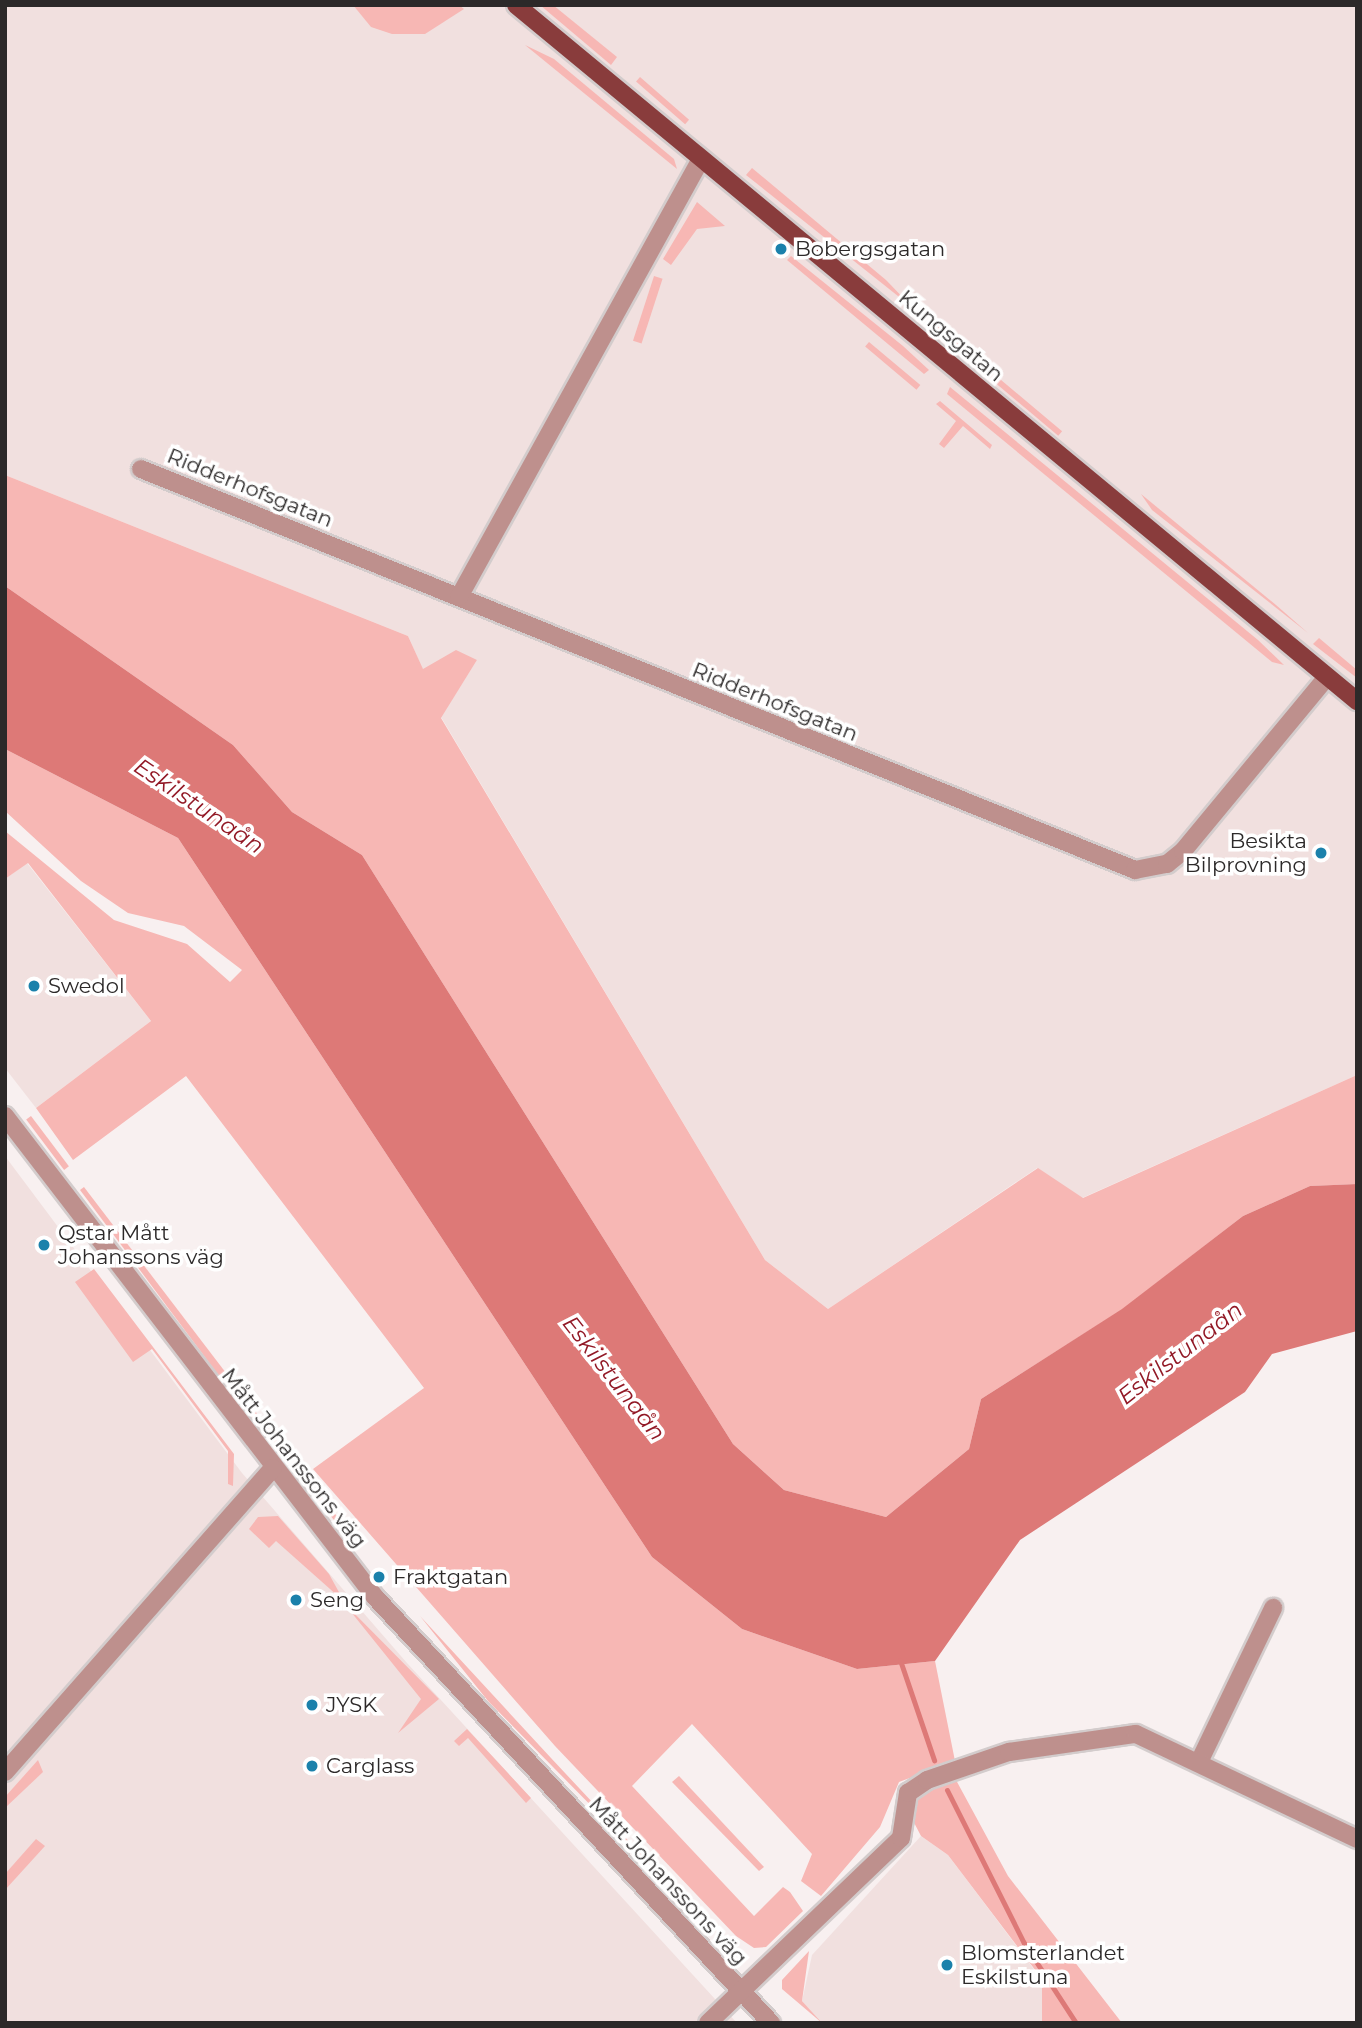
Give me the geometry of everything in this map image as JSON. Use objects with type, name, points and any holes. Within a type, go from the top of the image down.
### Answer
[{"type":"main road","name":"Kungsgatan","points":[[516,5],[1357,701]]},
{"type":"street","points":[[459,597],[701,159]]},
{"type":"street","name":"Ridderhofsgatan","points":[[141,469],[1135,870],[1167,864],[1183,852],[1327,677]]},
{"type":"street","name":"Mått Johanssons väg","points":[[5,1116],[375,1597],[771,2023]]},
{"type":"street","points":[[5,1772],[274,1468]]},
{"type":"street","points":[[1199,1760],[1273,1608]]},
{"type":"street","points":[[708,2023],[901,1838],[902,1805],[927,1780],[1009,1752],[1118,1732],[1199,1760],[1357,1839]]},
{"type":"shaded area","points":[[5,5],[1357,5],[1357,1075],[1082,1198],[1037,1168],[828,1309],[765,1260],[441,717],[477,660],[423,670],[408,636],[5,475]]},
{"type":"shaded area","points":[[353,5],[459,5],[464,9],[425,34],[392,34],[371,27]]},
{"type":"shaded area","points":[[540,5],[553,5],[617,57],[611,65]]},
{"type":"shaded area","points":[[525,45],[554,59],[674,159],[677,169]]},
{"type":"shaded area","points":[[640,77],[689,120],[685,124],[636,82]]},
{"type":"shaded area","points":[[752,168],[886,280],[913,308],[746,175]]},
{"type":"shaded area","points":[[697,202],[725,226],[697,229],[671,265],[663,259]]},
{"type":"shaded area","points":[[791,256],[929,370],[924,374],[787,260]]},
{"type":"shaded area","points":[[654,276],[663,279],[642,343],[633,341]]},
{"type":"shaded area","points":[[938,327],[1062,431],[1058,436],[934,332]]},
{"type":"shaded area","points":[[869,342],[920,385],[916,390],[865,347]]},
{"type":"shaded area","points":[[950,387],[1258,640],[1284,665],[1272,662],[947,394]]},
{"type":"shaded area","points":[[940,401],[992,445],[990,449],[963,426],[944,448],[939,444],[956,421],[936,404]]},
{"type":"shaded area","points":[[5,475],[408,636],[423,669],[456,650],[477,660],[441,718],[765,1260],[828,1309],[1038,1168],[1083,1198],[1357,1075],[1357,1184],[1310,1186],[1243,1216],[1123,1309],[981,1399],[969,1449],[886,1517],[784,1490],[733,1444],[362,855],[292,812],[233,745],[5,586]]},
{"type":"shaded area","points":[[1141,494],[1276,605],[1308,633],[1152,510]]},
{"type":"shaded area","points":[[1319,638],[1357,670],[1357,678],[1313,644]]},
{"type":"shaded area","points":[[5,749],[178,838],[652,1557],[742,1629],[857,1669],[935,1661],[955,1761],[899,1782],[880,1827],[821,1896],[801,1881],[812,1854],[692,1724],[632,1786],[754,1916],[783,1887],[790,1892],[803,1911],[766,1947],[754,1948],[736,1936],[555,1746],[313,1469],[424,1388],[186,1076],[73,1160],[36,1108],[151,1021],[28,863],[5,879],[5,831],[114,920],[187,944],[230,982],[242,970],[184,926],[128,913],[81,881],[5,811]]},
{"type":"shaded area","points":[[27,863],[151,1021],[36,1108],[5,1068],[5,879]]},
{"type":"shaded area","points":[[31,1116],[69,1166],[64,1170],[26,1120]]},
{"type":"shaded area","points":[[5,1156],[242,1473],[407,1663],[737,2023],[5,2023]]},
{"type":"shaded area","points":[[84,1187],[284,1449],[284,1454],[234,1396],[80,1190]]},
{"type":"shaded area","points":[[94,1269],[234,1454],[233,1486],[228,1484],[228,1451],[152,1349],[133,1362],[75,1282]]},
{"type":"shaded area","points":[[300,1470],[340,1520],[337,1524],[297,1473]]},
{"type":"shaded area","points":[[278,1516],[329,1574],[346,1605],[439,1699],[398,1733],[421,1699],[339,1597],[276,1541],[269,1548],[249,1529],[258,1517]]},
{"type":"shaded area","points":[[420,1616],[551,1758],[680,1896],[488,1701]]},
{"type":"shaded area","points":[[467,1729],[531,1798],[526,1803],[468,1738],[459,1746],[454,1741]]},
{"type":"shaded area","points":[[38,1760],[43,1772],[5,1808],[5,1797]]},
{"type":"shaded area","points":[[679,1776],[764,1867],[759,1871],[672,1782]]},
{"type":"shaded area","points":[[956,1780],[1008,1876],[1122,2023],[1042,2023],[1042,1979],[948,1855],[921,1836],[909,1813],[913,1797],[926,1788]]},
{"type":"shaded area","points":[[921,1836],[948,1855],[1042,1980],[1042,2023],[821,2023],[802,2001],[812,1955]]},
{"type":"shaded area","points":[[36,1839],[45,1846],[5,1890],[5,1874]]},
{"type":"shaded area","points":[[809,1951],[802,2001],[822,2023],[782,1989],[782,1980]]},
{"type":"water","name":"Eskilstunaån","points":[[5,586],[233,745],[292,812],[362,855],[733,1444],[784,1490],[886,1517],[969,1449],[981,1399],[1122,1309],[1243,1216],[1310,1186],[1357,1184],[1357,1331],[1272,1354],[1245,1392],[1020,1540],[935,1661],[857,1669],[742,1629],[652,1557],[178,838],[5,749]]},
{"type":"waterway","points":[[900,1660],[934,1760]]},
{"type":"waterway","points":[[947,1790],[1024,1943],[1076,2023]]},
{"type":"place","name":"Bobergsgatan","points":[[781,249]]},
{"type":"place","name":"Besikta Bilprovning","points":[[1321,853]]},
{"type":"place","name":"Swedol","points":[[34,986]]},
{"type":"place","name":"Qstar Mått Johanssons väg","points":[[44,1245]]},
{"type":"place","name":"Fraktgatan","points":[[379,1577]]},
{"type":"place","name":"Seng","points":[[296,1600]]},
{"type":"place","name":"JYSK","points":[[312,1705]]},
{"type":"place","name":"Carglass","points":[[312,1766]]},
{"type":"place","name":"Blomsterlandet Eskilstuna","points":[[947,1965]]}]
